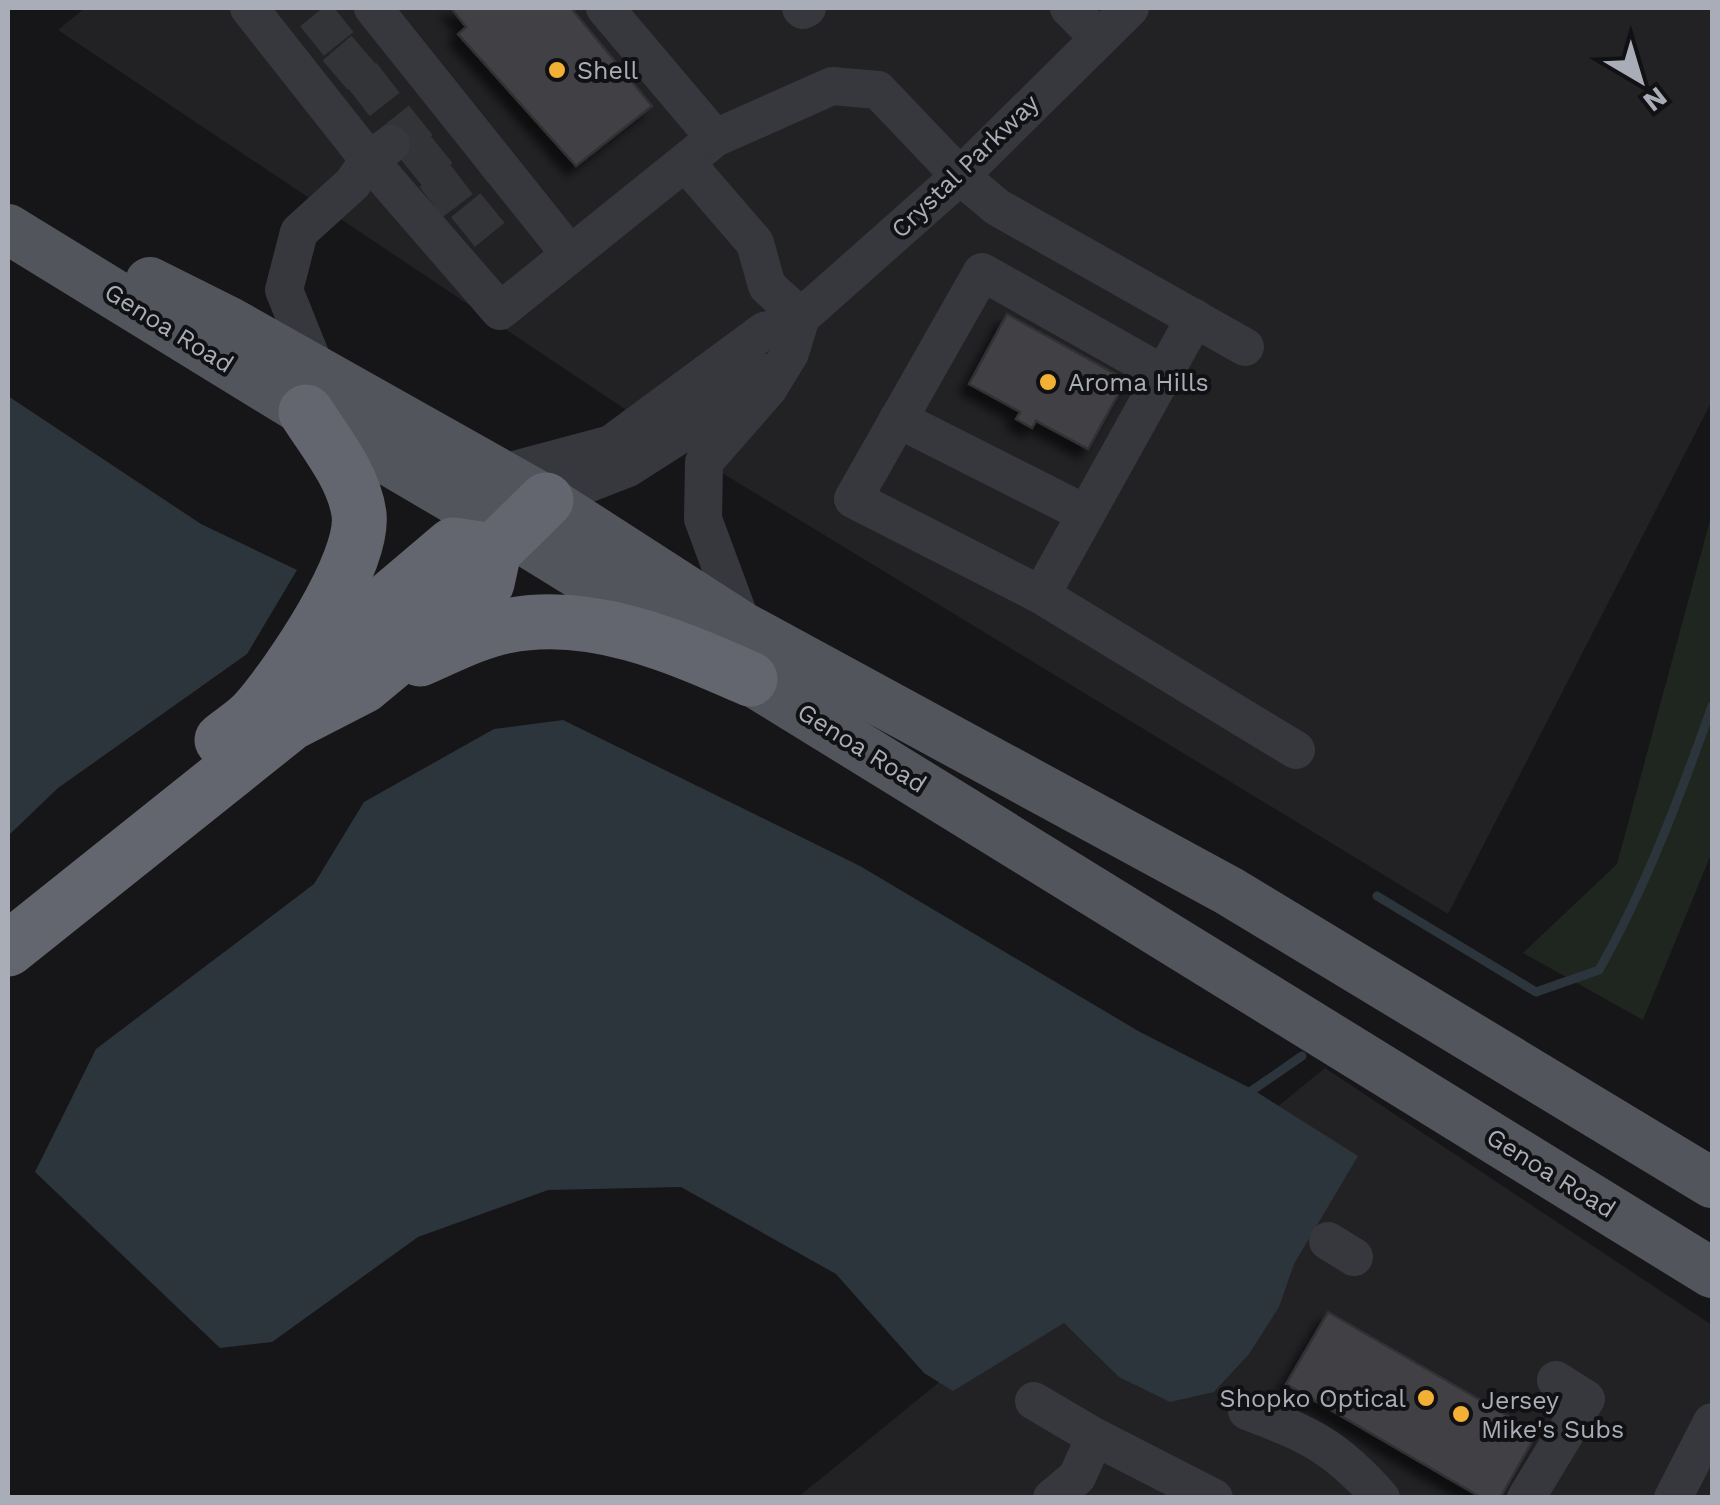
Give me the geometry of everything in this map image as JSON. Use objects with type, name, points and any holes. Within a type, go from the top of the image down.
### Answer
[{"type":"highway","points":[[256,713],[320,622],[351,558],[359,516],[312,392]]},
{"type":"highway","points":[[363,686],[487,583],[517,528]]},
{"type":"highway","points":[[8,912],[256,713],[453,545],[517,528]]},
{"type":"highway","points":[[8,949],[291,723],[363,686],[490,630],[547,624],[604,628],[662,642],[747,653]]},
{"type":"highway","points":[[8,994],[182,809]]},
{"type":"main road","name":"Genoa Road","points":[[8,209],[228,322],[312,392],[517,528],[747,653],[1229,891],[1712,1182]]},
{"type":"main road","name":"Genoa Road","points":[[8,229],[312,392],[499,474],[517,528]]},
{"type":"main road","name":"Genoa Road","points":[[747,653],[1712,1272]]},
{"type":"street","points":[[248,8],[301,50],[454,240],[500,311],[715,138],[832,86],[878,90],[960,176],[997,207],[1246,346]]},
{"type":"street","points":[[605,8],[715,138]]},
{"type":"street","points":[[1070,8],[1098,38]]},
{"type":"street","name":"Crystal Parkway","points":[[499,474],[611,444],[764,332],[800,320],[960,176],[1130,8]]},
{"type":"street","points":[[380,24],[509,194],[568,253]]},
{"type":"street","points":[[517,528],[686,432],[774,362],[800,320],[766,286],[755,243],[686,163]]},
{"type":"street","points":[[312,392],[284,290],[298,232],[352,184],[402,180]]},
{"type":"street","points":[[1164,374],[982,272],[853,498],[1041,596],[1296,750]]},
{"type":"street","points":[[1041,596],[1194,318]]},
{"type":"street","name":"Crystal Parkway","points":[[747,653],[704,519],[704,462],[768,388],[790,353],[800,320]]},
{"type":"street","points":[[898,419],[1086,514]]},
{"type":"street","points":[[1526,1498],[1571,1390]]},
{"type":"street","points":[[1034,1401],[1214,1498]]},
{"type":"street","points":[[1247,1411],[1309,1434],[1359,1473],[1381,1498]]},
{"type":"street","points":[[1672,1498],[1712,1422]]},
{"type":"street","points":[[1052,1498],[1078,1477],[1095,1437]]},
{"type":"shaded area","points":[[85,8],[1712,8],[1712,401],[1448,914],[704,462],[58,30]]},
{"type":"shaded area","points":[[8,396],[201,524],[297,570],[247,654],[58,788],[8,836]]},
{"type":"shaded area","points":[[1712,513],[1712,852],[1643,1020],[1523,953],[1617,864]]},
{"type":"shaded area","points":[[563,720],[860,866],[1140,1032],[1252,1089],[1358,1156],[1294,1264],[1279,1307],[1249,1354],[1214,1392],[1170,1402],[1119,1377],[1064,1323],[953,1391],[924,1373],[836,1274],[681,1187],[548,1190],[418,1237],[272,1342],[220,1348],[35,1172],[96,1049],[314,884],[364,802],[494,729]]},
{"type":"shaded area","points":[[1325,1068],[1712,1325],[1712,1497],[797,1498]]},
{"type":"building","name":"Shell","points":[[451,8],[571,8],[652,106],[576,166],[458,34],[466,27]]},
{"type":"building","name":"Aroma Hills","points":[[1007,314],[1126,380],[1088,449],[1036,421],[1032,428],[1016,419],[1020,412],[969,384]]},
{"type":"building","points":[[1328,1312],[1537,1433],[1500,1498],[1482,1498],[1286,1384]]},
{"type":"waterway","points":[[1377,896],[1536,992],[1599,970],[1647,874],[1712,706]]},
{"type":"waterway","points":[[1247,1094],[1302,1056]]},
{"type":"tunnel","points":[[312,41],[353,8]]},
{"type":"tunnel","points":[[335,75],[378,38]]},
{"type":"tunnel","points":[[358,101],[403,66]]},
{"type":"tunnel","points":[[391,144],[436,108]]},
{"type":"tunnel","points":[[411,172],[457,135]]},
{"type":"tunnel","points":[[431,202],[480,165]]},
{"type":"tunnel","points":[[463,232],[501,201]]},
{"type":"place","name":"Shell","points":[[557,70]]},
{"type":"place","name":"Aroma Hills","points":[[1048,382]]},
{"type":"place","name":"Shopko Optical","points":[[1426,1398]]},
{"type":"place","name":"Jersey Mike's Subs","points":[[1461,1414]]}]
